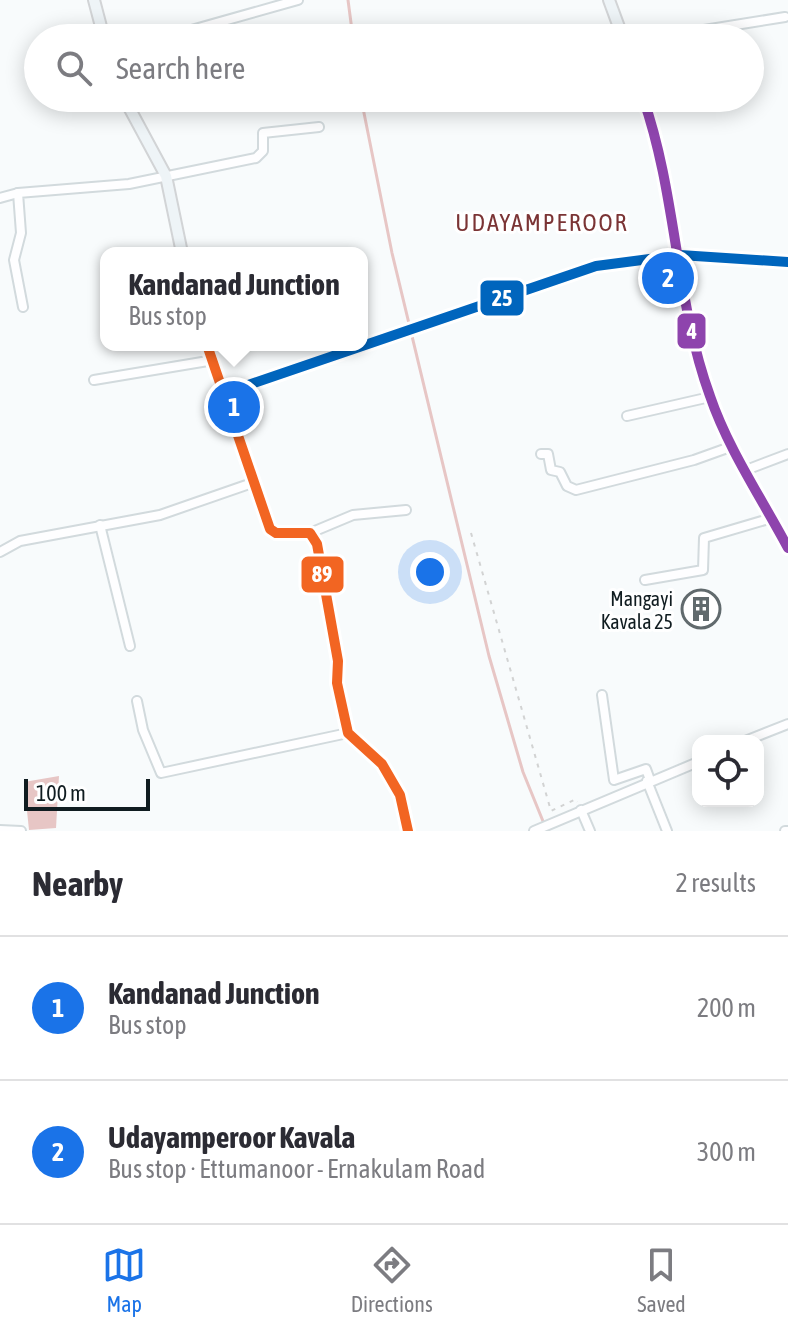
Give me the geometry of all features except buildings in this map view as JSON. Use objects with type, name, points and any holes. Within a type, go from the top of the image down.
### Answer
[{"type":"main road","points":[[94,0],[100,24]]},
{"type":"main road","points":[[609,0],[618,24]]},
{"type":"main road","points":[[132,112],[166,176],[181,247]]},
{"type":"main road","points":[[647,112],[670,198],[688,309],[710,397],[788,548]]},
{"type":"main road","points":[[210,351],[270,529],[276,533],[310,533],[323,569],[338,661],[337,683],[348,733],[382,764],[400,795],[404,830]]},
{"type":"street","points":[[213,24],[298,0]]},
{"type":"street","points":[[741,24],[785,17]]},
{"type":"street","points":[[0,198],[18,193],[86,190],[256,158],[263,151],[263,133],[319,127]]},
{"type":"street","points":[[18,193],[21,233],[14,260],[23,307]]},
{"type":"street","points":[[368,345],[596,266],[680,255],[788,262]]},
{"type":"street","points":[[225,393],[351,351]]},
{"type":"street","points":[[94,380],[214,360]]},
{"type":"street","points":[[627,416],[710,397]]},
{"type":"street","points":[[541,454],[548,454],[551,470],[560,472],[567,486],[576,490],[694,460],[733,446]]},
{"type":"street","points":[[746,470],[788,454]]},
{"type":"street","points":[[0,552],[20,541],[160,515],[255,482]]},
{"type":"street","points":[[310,533],[353,515],[406,510]]},
{"type":"street","points":[[645,580],[703,570],[706,565],[704,538],[772,518]]},
{"type":"street","points":[[100,525],[130,646]]},
{"type":"street","points":[[602,695],[614,780],[646,769],[667,831]]},
{"type":"street","points":[[137,701],[143,730],[161,773],[348,733]]},
{"type":"street","points":[[760,735],[788,724]]},
{"type":"street","points":[[540,829],[692,764]]},
{"type":"street","points":[[581,810],[590,831]]},
{"type":"street","points":[[0,830],[21,831]]},
{"type":"path","points":[[471,533],[551,811],[576,799],[581,810]]},
{"type":"shaded area","points":[[59,776],[56,828],[29,830],[24,782]]},
{"type":"waterway","points":[[348,0],[351,24]]},
{"type":"waterway","points":[[364,112],[392,253],[489,656],[523,772],[547,831]]},
{"type":"transit line","name":"4","points":[[647,112],[663,172],[698,360],[717,416],[788,548]]},
{"type":"transit line","name":"25","points":[[368,344],[596,266],[680,255],[788,262]]},
{"type":"transit line","name":"89","points":[[209,351],[270,529],[276,533],[310,533],[317,544],[338,661],[337,683],[348,733],[382,764],[400,795],[408,831]]},
{"type":"transit line","name":"25","points":[[225,393],[348,351]]},
{"type":"place","name":"Udayamperoor Kavala","points":[[668,278]]},
{"type":"place","name":"Kandanad Junction","points":[[234,407]]},
{"type":"place","name":"Mangayi Kavala 25","points":[[701,609]]},
{"type":"district","name":"UDAYAMPEROOR","points":[[542,222]]}]
